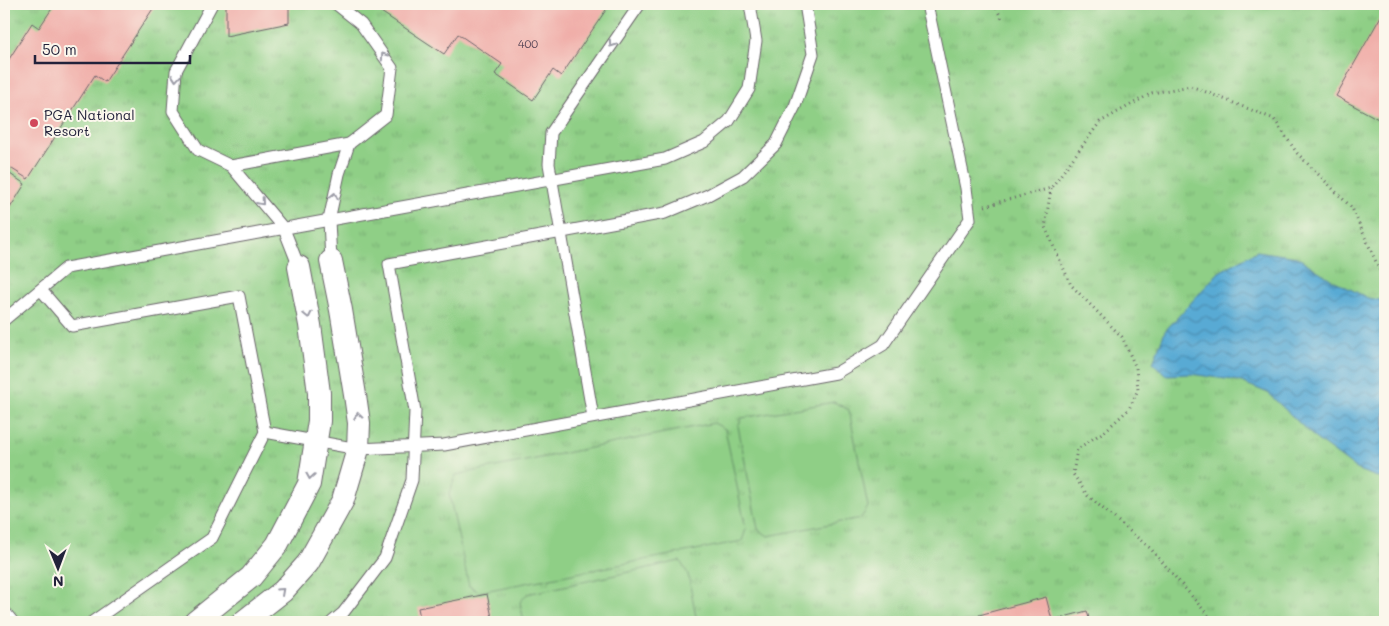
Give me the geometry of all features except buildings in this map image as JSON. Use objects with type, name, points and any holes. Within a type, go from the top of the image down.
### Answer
[{"type":"street","points":[[243,622],[283,591],[308,563],[343,500],[358,450],[359,423],[341,310],[331,262]]},
{"type":"street","points":[[195,622],[251,577],[277,545],[310,484],[316,441],[319,393],[310,325],[299,267]]},
{"type":"lane","points":[[212,4],[176,71],[173,110],[198,150],[231,166],[284,228],[299,267]]},
{"type":"lane","points":[[231,166],[349,144],[386,115],[392,68],[361,24],[336,4]]},
{"type":"lane","points":[[593,418],[549,164],[551,132],[640,4]]},
{"type":"lane","points":[[6,313],[40,290],[66,268],[665,159],[704,142],[729,121],[749,89],[756,41],[750,4]]},
{"type":"lane","points":[[332,622],[343,613],[385,558],[412,480],[415,411],[389,264],[665,212],[708,195],[743,176],[776,144],[795,106],[813,54],[805,4]]},
{"type":"lane","points":[[265,432],[358,450],[444,445],[836,373],[883,345],[970,219],[966,188],[927,4]]},
{"type":"lane","points":[[331,262],[329,220],[339,174],[349,144]]},
{"type":"lane","points":[[40,290],[72,326],[239,296],[265,432],[212,538],[92,622]]},
{"type":"lane","points":[[4,610],[13,622]]},
{"type":"path","points":[[994,4],[1002,18]]},
{"type":"path","points":[[1214,622],[1151,549],[1088,496],[1073,474],[1077,449],[1105,431],[1129,409],[1138,390],[1136,368],[1122,336],[1071,285],[1045,227],[1051,188],[1100,122],[1152,93],[1191,86],[1274,119],[1297,153],[1352,208],[1385,282]]},
{"type":"path","points":[[969,210],[1051,188]]},
{"type":"green space","name":"PGA National Resort","points":[[4,4],[1385,4],[1385,622],[4,622]]},
{"type":"green space","points":[[834,402],[849,410],[868,507],[861,518],[768,536],[758,529],[738,426],[742,418]]},
{"type":"green space","points":[[714,423],[725,429],[746,529],[742,541],[479,592],[469,586],[449,494],[456,475]]},
{"type":"green space","points":[[680,561],[688,574],[697,622],[524,622],[520,602],[527,594]]},
{"type":"water","points":[[1257,251],[1297,257],[1332,280],[1368,298],[1385,301],[1385,480],[1358,470],[1316,439],[1268,393],[1239,381],[1191,374],[1166,375],[1153,363],[1165,331],[1219,272]]},
{"type":"place","name":"PGA National Resort","points":[[34,123]]}]
